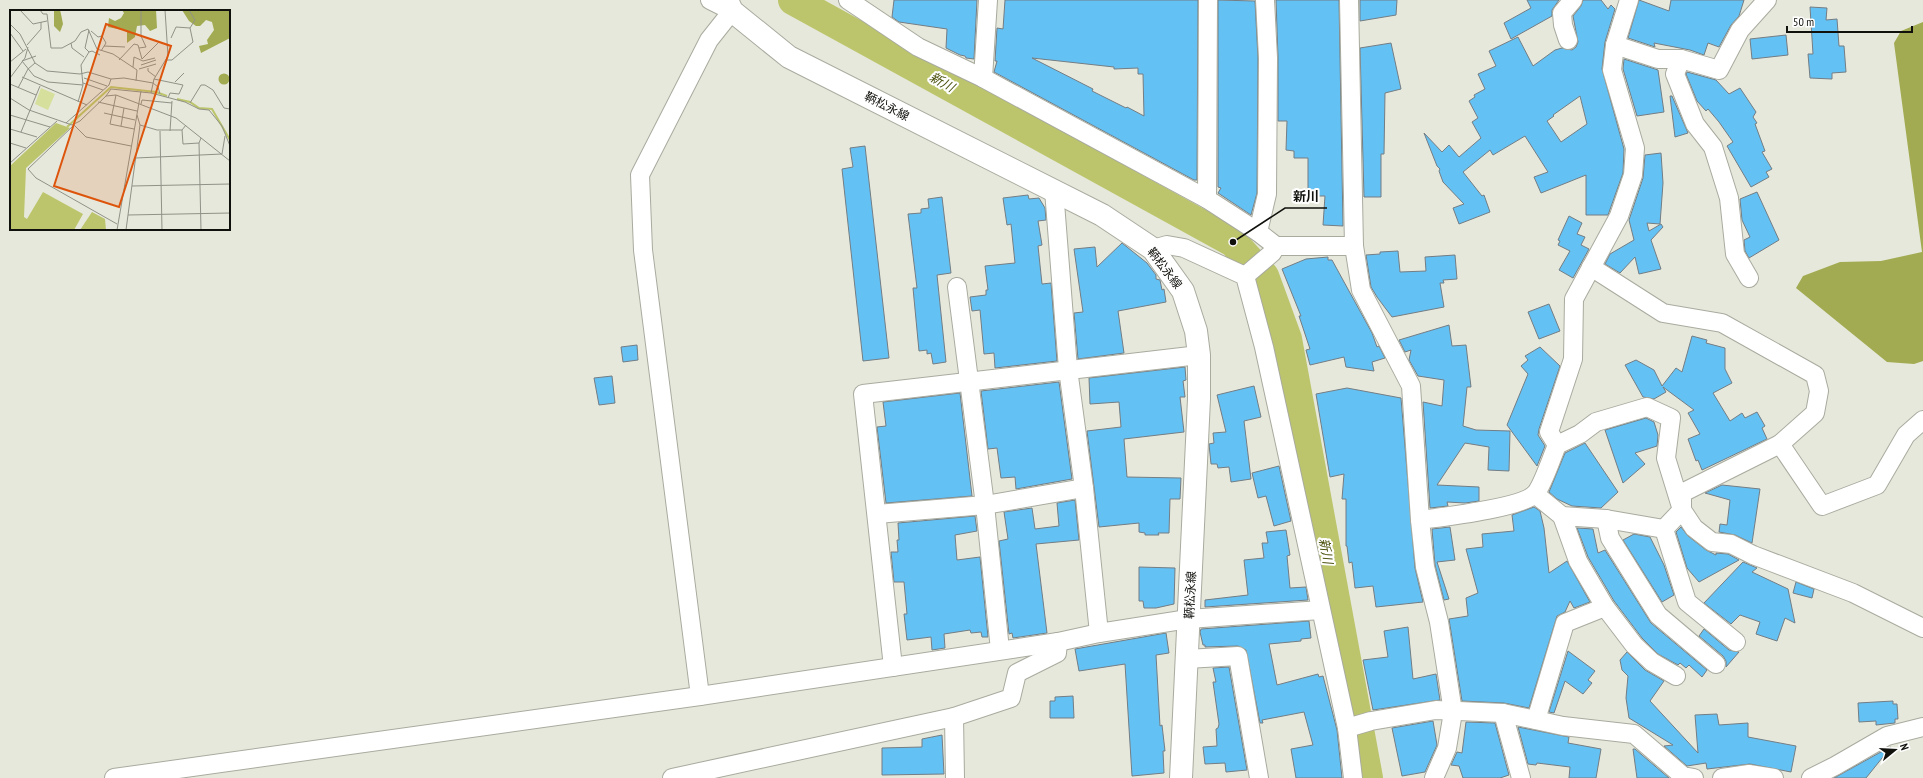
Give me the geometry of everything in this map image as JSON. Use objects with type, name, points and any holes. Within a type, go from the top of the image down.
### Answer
[{"type":"main road","name":"鞆松永線","points":[[730,6],[789,57],[1102,215],[1153,248],[1183,291],[1196,331],[1199,355],[1198,407],[1181,778]]},
{"type":"street","points":[[700,696],[643,250],[640,176],[709,40],[730,6],[710,0]]},
{"type":"street","points":[[848,0],[918,47],[983,78],[1207,199],[1258,232],[1274,249]]},
{"type":"street","points":[[983,78],[988,0]]},
{"type":"street","points":[[1207,199],[1208,0]]},
{"type":"street","points":[[1258,232],[1267,194],[1268,58],[1265,0]]},
{"type":"street","points":[[1349,0],[1354,246],[1361,290],[1411,386],[1420,520],[1426,567],[1439,622],[1453,712],[1447,748],[1434,778]]},
{"type":"street","points":[[1568,40],[1563,25],[1562,13],[1572,0]]},
{"type":"street","points":[[1557,445],[1549,432],[1573,359],[1574,299],[1619,216],[1632,175],[1635,148],[1612,70],[1615,45],[1629,0]]},
{"type":"street","points":[[1615,45],[1658,59],[1681,59],[1719,70],[1740,30],[1767,0]]},
{"type":"street","points":[[1681,59],[1675,74],[1695,124],[1713,147],[1729,198],[1735,254],[1749,278]]},
{"type":"street","points":[[1054,190],[1068,369],[1084,488],[1100,633]]},
{"type":"street","points":[[1153,248],[1167,245],[1184,248],[1245,276]]},
{"type":"street","points":[[1245,276],[1274,249],[1354,246]]},
{"type":"street","points":[[1591,267],[1663,313],[1722,323],[1815,375],[1820,391],[1815,413],[1780,444],[1682,493],[1682,510],[1664,529]]},
{"type":"street","points":[[1245,276],[1264,347],[1322,610],[1347,728],[1353,778]]},
{"type":"street","points":[[957,287],[985,506],[1000,650]]},
{"type":"street","points":[[892,667],[877,514],[863,394],[1199,355]]},
{"type":"street","points":[[1420,520],[1485,511],[1514,504],[1535,494],[1557,445],[1580,434],[1596,422],[1647,407],[1671,418],[1666,458],[1682,510],[1694,528],[1712,542],[1730,544],[1753,555],[1853,593],[1923,628]]},
{"type":"street","points":[[1780,444],[1822,506],[1877,485],[1906,435],[1923,420]]},
{"type":"street","points":[[877,514],[985,506],[1084,488]]},
{"type":"street","points":[[1535,494],[1562,516],[1578,561],[1605,607],[1634,645],[1652,662],[1676,676]]},
{"type":"street","points":[[1562,516],[1606,519],[1664,529]]},
{"type":"street","points":[[1606,519],[1610,538],[1658,615],[1716,664]]},
{"type":"street","points":[[1664,529],[1688,602],[1736,642]]},
{"type":"street","points":[[1536,720],[1565,623],[1605,607]]},
{"type":"street","points":[[114,778],[700,696],[1058,642],[1100,633],[1188,620],[1322,610]]},
{"type":"street","points":[[672,778],[954,716],[1011,698],[1017,673],[1057,653],[1058,642]]},
{"type":"street","points":[[1187,659],[1238,656],[1259,778]]},
{"type":"street","points":[[1347,728],[1371,721],[1436,710],[1453,712],[1503,713],[1563,726],[1634,734],[1683,776],[1694,778]]},
{"type":"street","points":[[1503,713],[1521,778]]},
{"type":"street","points":[[954,716],[955,778]]},
{"type":"street","points":[[1811,778],[1887,736],[1923,727]]},
{"type":"street","points":[[1722,778],[1749,776],[1774,778]]},
{"type":"green space","points":[[1923,22],[1923,361],[1914,364],[1887,362],[1796,288],[1803,276],[1840,262],[1881,261],[1922,252],[1894,43],[1901,31]]},
{"type":"building","points":[[894,0],[977,0],[974,59],[966,58],[965,56],[946,48],[947,29],[899,22],[892,17]]},
{"type":"building","points":[[1005,0],[1198,0],[1197,180],[1194,180],[994,72],[997,61],[995,61],[997,28],[1003,29]],"holes":[[[1032,58],[1114,67],[1114,69],[1138,68],[1138,74],[1143,74],[1144,116],[1092,91],[1093,89]]]},
{"type":"building","points":[[1218,0],[1255,1],[1258,58],[1257,193],[1251,215],[1218,193],[1221,188],[1218,187]]},
{"type":"building","points":[[1276,0],[1339,0],[1343,226],[1323,225],[1325,196],[1308,196],[1308,158],[1294,158],[1294,151],[1286,150],[1287,121],[1278,121]]},
{"type":"building","points":[[1360,0],[1397,0],[1396,15],[1360,21]]},
{"type":"building","points":[[1527,0],[1559,0],[1552,10],[1552,16],[1511,39],[1504,23],[1531,8]]},
{"type":"building","points":[[1583,0],[1601,0],[1608,9],[1611,5],[1615,9],[1605,42],[1602,69],[1624,149],[1623,173],[1608,215],[1586,215],[1586,175],[1541,193],[1534,177],[1548,172],[1525,136],[1493,155],[1490,150],[1463,172],[1482,196],[1484,195],[1490,212],[1459,224],[1453,208],[1464,204],[1443,182],[1439,171],[1440,169],[1437,166],[1424,133],[1442,152],[1449,145],[1459,157],[1481,138],[1472,122],[1478,118],[1469,101],[1475,97],[1474,95],[1485,89],[1478,74],[1496,66],[1489,51],[1518,37],[1533,66],[1555,50],[1562,48],[1572,50],[1576,47],[1578,42],[1573,16],[1581,6]],"holes":[[[1580,96],[1587,124],[1561,142],[1547,121]]]},
{"type":"building","points":[[1639,0],[1669,11],[1671,0],[1744,0],[1739,16],[1731,25],[1719,47],[1708,43],[1704,55],[1690,50],[1654,43],[1655,47],[1628,38]]},
{"type":"building","points":[[1810,7],[1827,8],[1826,20],[1837,19],[1839,46],[1844,46],[1846,72],[1832,73],[1832,79],[1810,78],[1808,54],[1813,54]]},
{"type":"building","points":[[1786,35],[1788,55],[1752,59],[1750,39]]},
{"type":"building","points":[[1391,43],[1401,89],[1385,93],[1384,154],[1381,154],[1381,197],[1364,197],[1360,48]]},
{"type":"building","points":[[1624,59],[1658,70],[1664,112],[1637,116],[1623,69]]},
{"type":"building","points":[[1687,72],[1716,80],[1729,94],[1740,88],[1756,112],[1753,117],[1757,123],[1755,124],[1765,151],[1762,152],[1772,169],[1766,172],[1769,177],[1751,187],[1727,146],[1733,142],[1708,109],[1706,111],[1697,101],[1686,74]]},
{"type":"building","points":[[1670,96],[1672,96],[1688,133],[1675,137]]},
{"type":"building","points":[[865,146],[889,358],[863,361],[842,169],[853,167],[850,148]]},
{"type":"building","points":[[1661,153],[1663,183],[1660,224],[1647,223],[1649,231],[1661,224],[1663,227],[1651,240],[1661,269],[1639,274],[1635,257],[1620,273],[1605,264],[1610,254],[1634,240],[1629,220],[1643,178],[1645,155]]},
{"type":"building","points":[[1757,192],[1779,240],[1749,258],[1745,251],[1744,240],[1750,237],[1742,220],[1740,199]]},
{"type":"building","points":[[1028,195],[1029,199],[1039,198],[1045,208],[1046,220],[1038,221],[1042,245],[1038,246],[1042,284],[1051,283],[1057,361],[995,368],[994,353],[984,354],[980,310],[972,311],[970,297],[986,295],[986,290],[988,290],[985,266],[1015,263],[1011,224],[1007,225],[1003,198]]},
{"type":"building","points":[[942,197],[951,273],[937,275],[946,362],[933,364],[931,353],[927,354],[927,350],[919,351],[913,288],[917,288],[908,214],[921,213],[921,209],[929,208],[928,199]]},
{"type":"building","points":[[1569,216],[1582,223],[1577,234],[1585,237],[1581,245],[1589,249],[1573,278],[1559,270],[1570,251],[1558,245],[1560,241],[1558,240]]},
{"type":"building","points":[[1122,243],[1147,263],[1156,275],[1156,279],[1160,280],[1162,290],[1164,289],[1166,302],[1118,311],[1124,353],[1078,359],[1074,313],[1083,312],[1074,249],[1095,247],[1097,267]]},
{"type":"building","points":[[1398,251],[1400,272],[1426,271],[1425,257],[1455,255],[1457,279],[1443,280],[1444,283],[1440,283],[1444,307],[1392,317],[1371,287],[1366,255],[1380,254],[1380,252]]},
{"type":"building","points":[[1328,257],[1328,260],[1332,260],[1372,333],[1377,347],[1379,346],[1385,358],[1372,362],[1374,371],[1346,367],[1344,357],[1310,365],[1306,350],[1310,349],[1299,316],[1301,316],[1282,269],[1306,259]]},
{"type":"building","points":[[1549,304],[1560,331],[1539,339],[1528,312]]},
{"type":"building","points":[[1449,325],[1452,346],[1466,345],[1471,387],[1467,387],[1463,426],[1476,430],[1510,431],[1509,471],[1488,470],[1489,447],[1465,443],[1437,485],[1479,487],[1479,501],[1465,503],[1447,502],[1448,506],[1430,508],[1423,402],[1442,406],[1444,380],[1418,376],[1409,360],[1411,350],[1405,352],[1399,340]]},
{"type":"building","points":[[1692,336],[1707,340],[1706,343],[1725,348],[1725,369],[1732,383],[1713,393],[1730,421],[1742,413],[1745,418],[1757,412],[1765,426],[1762,428],[1767,439],[1702,470],[1698,460],[1696,461],[1688,439],[1700,434],[1688,413],[1694,410],[1663,387],[1666,392],[1654,399],[1643,397],[1625,365],[1636,360],[1654,370],[1662,386],[1676,368],[1682,372]]},
{"type":"building","points":[[637,345],[638,360],[623,362],[621,347]]},
{"type":"building","points":[[1540,347],[1560,366],[1539,429],[1538,435],[1545,446],[1537,466],[1507,425],[1528,374],[1521,366],[1528,360],[1525,356]]},
{"type":"building","points":[[1185,367],[1186,380],[1183,381],[1185,397],[1180,397],[1184,432],[1124,439],[1127,477],[1181,478],[1180,499],[1170,499],[1169,533],[1145,535],[1145,533],[1139,532],[1139,523],[1099,527],[1087,431],[1121,427],[1119,402],[1090,404],[1089,378]]},
{"type":"building","points":[[612,376],[615,403],[599,405],[594,378]]},
{"type":"building","points":[[1059,382],[1072,479],[1016,489],[1015,477],[1001,478],[997,448],[988,449],[981,391]]},
{"type":"building","points":[[1254,386],[1261,417],[1244,421],[1251,479],[1231,482],[1229,467],[1218,468],[1217,464],[1211,464],[1209,444],[1214,443],[1213,433],[1226,432],[1217,395]]},
{"type":"building","points":[[1347,388],[1401,398],[1415,568],[1423,602],[1376,607],[1373,586],[1355,588],[1352,562],[1349,563],[1346,546],[1346,499],[1342,499],[1344,474],[1330,477],[1316,394]]},
{"type":"building","points":[[960,393],[972,496],[886,503],[877,427],[886,426],[883,402]]},
{"type":"building","points":[[1646,418],[1654,422],[1658,435],[1657,446],[1635,453],[1645,464],[1623,483],[1605,430]]},
{"type":"building","points":[[1585,443],[1618,492],[1601,508],[1572,506],[1557,499],[1549,492],[1565,453]]},
{"type":"building","points":[[1279,466],[1291,521],[1274,526],[1266,496],[1258,498],[1252,473]]},
{"type":"building","points":[[1722,485],[1760,489],[1752,543],[1735,535],[1719,532],[1720,524],[1727,525],[1730,500],[1705,493]]},
{"type":"building","points":[[1075,500],[1079,540],[1036,544],[1047,633],[1013,638],[1012,633],[1009,634],[999,541],[1008,539],[1004,512],[1032,508],[1035,529],[1059,526],[1057,503]]},
{"type":"building","points":[[1534,507],[1540,511],[1544,528],[1549,573],[1567,561],[1590,602],[1574,608],[1570,601],[1565,612],[1557,616],[1529,708],[1504,703],[1462,701],[1449,619],[1468,616],[1466,598],[1478,593],[1466,549],[1483,547],[1482,534],[1514,531],[1512,515]]},
{"type":"building","points":[[975,516],[977,531],[955,535],[957,560],[980,557],[988,637],[982,637],[981,632],[971,633],[970,630],[944,634],[945,648],[932,650],[931,637],[907,640],[904,614],[907,614],[904,582],[894,582],[891,552],[898,552],[898,523]]},
{"type":"building","points":[[1450,527],[1455,560],[1437,562],[1449,599],[1444,600],[1435,565],[1432,529]]},
{"type":"building","points":[[1681,527],[1688,536],[1706,550],[1716,555],[1716,553],[1728,554],[1739,560],[1699,582],[1687,568],[1676,532]]},
{"type":"building","points":[[1577,528],[1593,529],[1598,553],[1605,550],[1651,623],[1707,670],[1702,677],[1689,665],[1686,668],[1680,663],[1678,665],[1658,654],[1642,638],[1614,601],[1588,557]]},
{"type":"building","points":[[1286,530],[1290,555],[1287,556],[1290,588],[1306,587],[1308,600],[1205,607],[1205,600],[1248,595],[1244,560],[1264,558],[1262,543],[1268,543],[1266,532]]},
{"type":"building","points":[[1634,534],[1650,537],[1664,565],[1674,595],[1662,602],[1623,540]]},
{"type":"building","points":[[1743,562],[1757,568],[1752,572],[1788,589],[1795,623],[1785,618],[1777,641],[1756,634],[1760,622],[1740,615],[1731,624],[1704,603]]},
{"type":"building","points":[[1139,567],[1175,568],[1174,604],[1156,608],[1144,608],[1143,601],[1139,601]]},
{"type":"building","points":[[1796,582],[1814,589],[1812,598],[1793,593]]},
{"type":"building","points":[[1309,621],[1311,638],[1301,639],[1301,641],[1269,644],[1277,685],[1318,674],[1319,677],[1323,676],[1337,730],[1342,778],[1296,778],[1291,749],[1313,745],[1304,712],[1262,720],[1263,723],[1260,723],[1246,650],[1238,646],[1205,647],[1205,645],[1203,645],[1200,632],[1201,629]]},
{"type":"building","points":[[1408,627],[1413,679],[1436,674],[1440,700],[1373,710],[1363,660],[1388,657],[1384,631]]},
{"type":"building","points":[[1704,629],[1729,650],[1739,652],[1726,667],[1726,661],[1723,656],[1699,636]]},
{"type":"building","points":[[1166,633],[1169,653],[1156,655],[1160,726],[1162,725],[1165,751],[1163,751],[1164,773],[1132,776],[1125,664],[1079,671],[1075,649]]},
{"type":"building","points":[[1568,651],[1595,671],[1588,680],[1592,683],[1583,694],[1565,681],[1554,713],[1549,712]]},
{"type":"building","points":[[1627,652],[1645,670],[1664,681],[1650,701],[1698,753],[1695,715],[1717,714],[1719,725],[1748,723],[1748,737],[1796,746],[1791,772],[1750,764],[1707,769],[1706,763],[1687,766],[1664,746],[1673,745],[1629,718],[1626,698],[1628,676],[1622,670],[1620,660]]},
{"type":"building","points":[[1229,667],[1247,770],[1226,772],[1225,763],[1205,764],[1203,747],[1217,746],[1216,729],[1218,728],[1219,724],[1213,682],[1216,682],[1213,668]]},
{"type":"building","points":[[1073,696],[1074,718],[1050,718],[1050,701],[1055,701],[1055,697]]},
{"type":"building","points":[[1893,701],[1893,704],[1897,704],[1898,719],[1895,719],[1895,723],[1876,725],[1876,721],[1859,722],[1858,703]]},
{"type":"building","points":[[1433,721],[1437,745],[1425,772],[1402,776],[1392,728]]},
{"type":"building","points":[[1466,722],[1495,723],[1509,775],[1500,778],[1463,778],[1459,766],[1451,765],[1457,752],[1462,753]]},
{"type":"building","points":[[1518,727],[1569,737],[1568,743],[1601,749],[1596,778],[1569,778],[1570,767],[1537,763],[1536,765],[1528,764]]},
{"type":"building","points":[[942,735],[944,774],[882,775],[882,748],[922,747],[922,739]]},
{"type":"building","points":[[1891,747],[1866,778],[1834,778],[1879,753]]},
{"type":"building","points":[[1633,749],[1635,749],[1669,778],[1637,778]]},
{"type":"waterway","name":"新川","points":[[793,0],[1233,242],[1264,276],[1287,339],[1368,778]]},
{"type":"place","name":"新川","points":[[1233,242]]}]
